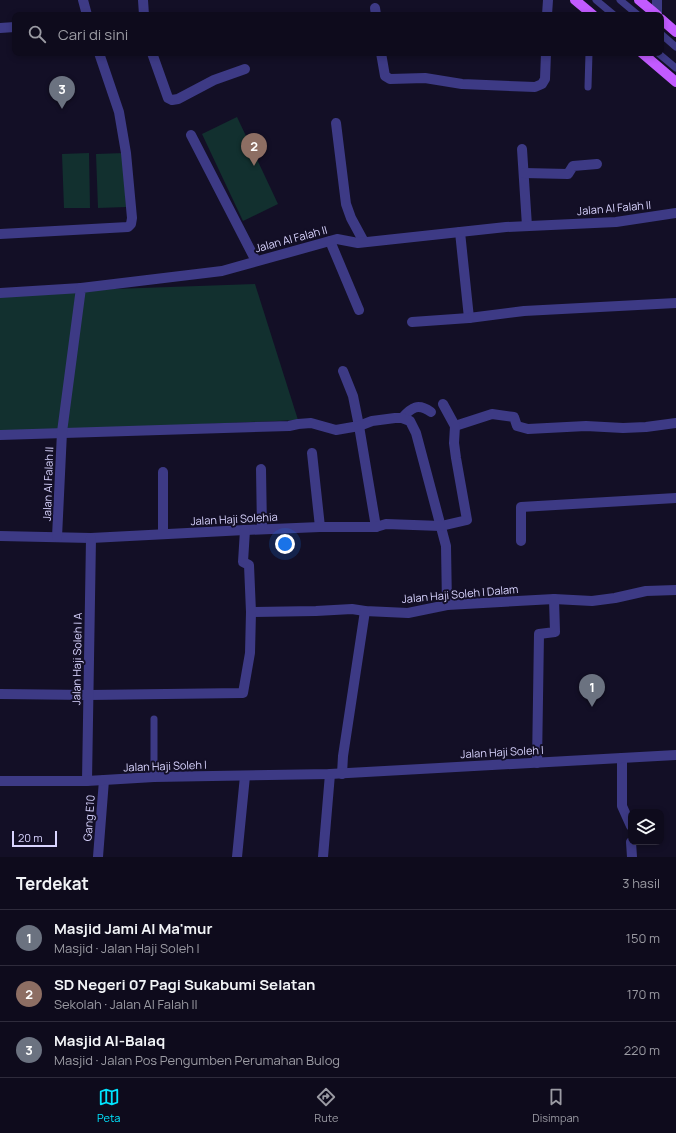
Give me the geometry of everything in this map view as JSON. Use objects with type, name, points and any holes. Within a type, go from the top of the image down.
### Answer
[{"type":"main road","points":[[576,0],[590,12]]},
{"type":"main road","points":[[639,0],[653,12]]},
{"type":"main road","points":[[664,22],[676,32]]},
{"type":"main road","points":[[646,56],[676,82]]},
{"type":"street","points":[[83,0],[86,12]]},
{"type":"street","points":[[143,0],[144,12]]},
{"type":"street","points":[[547,12],[548,0]]},
{"type":"street","points":[[656,0],[657,12]]},
{"type":"street","points":[[0,28],[12,27]]},
{"type":"street","points":[[0,234],[128,227],[131,224],[132,218],[126,153],[119,112],[101,56]]},
{"type":"street","points":[[153,56],[168,98],[172,100],[178,99],[214,80],[245,69]]},
{"type":"street","points":[[381,56],[385,76],[390,79],[425,78],[462,84],[535,87],[542,84],[545,79],[546,56]]},
{"type":"street","points":[[336,123],[346,204],[350,218],[364,242]]},
{"type":"street","points":[[191,135],[256,261]]},
{"type":"street","points":[[522,149],[527,226]]},
{"type":"street","points":[[524,173],[568,174],[573,166],[597,164]]},
{"type":"street","name":"Jalan Al Falah II","points":[[57,537],[62,432],[81,288],[222,271],[336,239],[358,243],[527,226],[616,222],[676,213]]},
{"type":"street","points":[[460,232],[469,318]]},
{"type":"street","points":[[330,241],[359,310]]},
{"type":"street","points":[[0,293],[81,288]]},
{"type":"street","points":[[412,322],[469,318],[524,311],[676,303]]},
{"type":"street","points":[[343,371],[352,396],[359,426],[376,527]]},
{"type":"street","points":[[443,404],[455,426],[492,414],[514,417],[517,426],[528,429],[586,426],[623,428],[676,423]]},
{"type":"street","points":[[431,412],[423,407],[416,407],[409,410],[402,418],[410,421],[416,433],[446,546],[447,605]]},
{"type":"street","name":"Jalan Al Falah II","points":[[0,435],[289,426],[311,423],[336,430],[359,426],[372,421],[402,418]]},
{"type":"street","name":"Jalan Haji Solehia","points":[[0,536],[91,538],[262,529],[376,527],[386,524],[441,526],[467,520],[454,443],[455,426]]},
{"type":"street","points":[[312,453],[320,527]]},
{"type":"street","points":[[261,469],[262,529]]},
{"type":"street","points":[[163,472],[163,534]]},
{"type":"street","points":[[521,541],[521,507],[676,498]]},
{"type":"street","points":[[0,694],[89,695],[243,693],[250,653],[251,612],[249,565],[243,562],[245,530]]},
{"type":"street","name":"Jalan Haji Soleh I A","points":[[87,781],[91,538]]},
{"type":"street","name":"Jalan Haji Soleh I Dalam","points":[[251,612],[352,609],[408,613],[447,605],[554,599],[592,601],[615,598],[646,591],[676,590]]},
{"type":"street","points":[[537,763],[539,634],[555,632],[554,599]]},
{"type":"street","points":[[342,774],[343,756],[364,611]]},
{"type":"street","name":"Jalan Haji Soleh I","points":[[0,781],[87,781],[154,777],[342,774],[676,755]]},
{"type":"street","points":[[622,758],[622,806],[628,819]]},
{"type":"street","points":[[324,857],[330,774]]},
{"type":"street","points":[[237,857],[245,776]]},
{"type":"street","name":"Gang E10","points":[[98,857],[104,780]]},
{"type":"street","points":[[631,845],[632,857]]},
{"type":"lane","points":[[596,0],[610,12]]},
{"type":"lane","points":[[620,0],[634,12]]},
{"type":"lane","points":[[664,37],[676,47]]},
{"type":"lane","points":[[588,87],[589,56]]},
{"type":"lane","points":[[662,56],[676,68]]},
{"type":"lane","points":[[154,719],[154,777]]},
{"type":"green space","points":[[237,117],[278,204],[243,221],[202,134]]},
{"type":"green space","points":[[89,153],[90,208],[64,208],[62,154]]},
{"type":"green space","points":[[124,153],[126,207],[98,208],[96,154]]},
{"type":"green space","points":[[255,284],[298,420],[0,433],[0,293]]},
{"type":"place","name":"Masjid Al-Balaq","points":[[62,109]]},
{"type":"place","name":"SD Negeri 07 Pagi Sukabumi Selatan","points":[[254,166]]},
{"type":"place","name":"Masjid Jami Al Ma'mur","points":[[592,707]]}]
